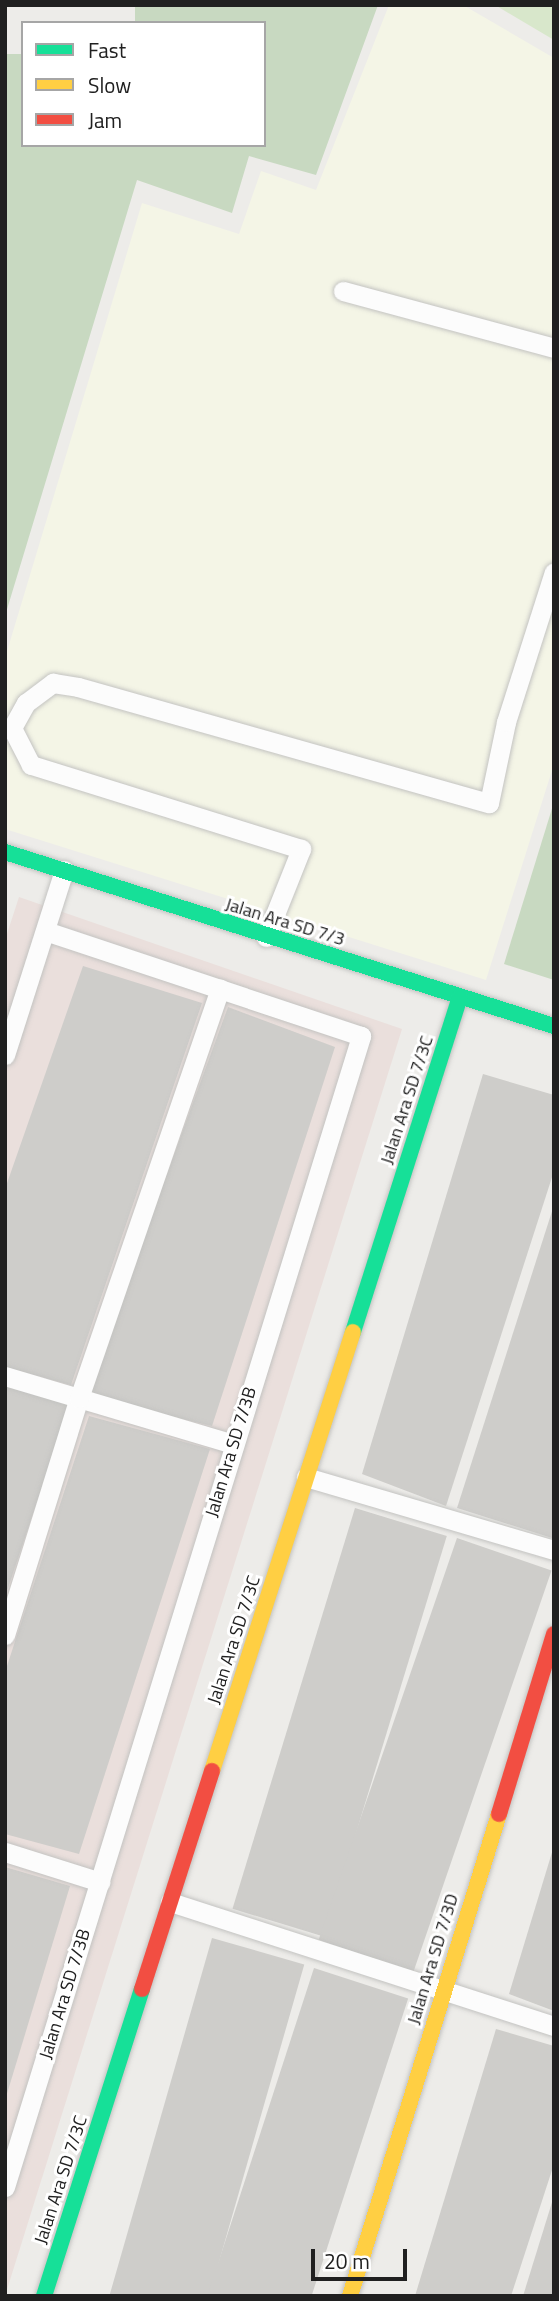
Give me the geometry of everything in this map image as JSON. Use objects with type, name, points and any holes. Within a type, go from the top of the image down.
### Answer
[{"type":"street","name":"Jalan Ara SD 7/3","points":[[5,852],[266,937],[554,1026]]},
{"type":"street","name":"Jalan Ara SD 7/3C","points":[[44,2296],[460,997]]},
{"type":"street","name":"Jalan Ara SD 7/3D","points":[[350,2296],[554,1634]]},
{"type":"lane","points":[[343,291],[554,348]]},
{"type":"lane","points":[[266,937],[301,849],[31,765],[12,728],[26,703],[53,683],[78,687],[489,803],[506,722],[554,572]]},
{"type":"lane","points":[[5,1055],[64,870]]},
{"type":"lane","name":"Jalan Ara SD 7/3B","points":[[5,2187],[361,1036],[45,931]]},
{"type":"lane","points":[[5,1635],[79,1398],[220,989]]},
{"type":"lane","points":[[5,1376],[233,1444]]},
{"type":"lane","points":[[306,1477],[554,1550]]},
{"type":"lane","points":[[5,1852],[100,1882]]},
{"type":"lane","points":[[170,1902],[554,2026]]},
{"type":"shaded area","points":[[389,5],[463,5],[554,58],[554,764],[486,980],[5,829],[5,658],[142,203],[239,234],[261,171],[316,190]]},
{"type":"shaded area","points":[[19,897],[402,1029],[5,2296],[5,940]]},
{"type":"green space","points":[[135,5],[378,5],[316,175],[249,156],[232,213],[137,180],[5,616],[5,54],[21,54],[21,147],[266,147],[266,21],[135,21]]},
{"type":"green space","points":[[495,5],[554,5],[554,40]]},
{"type":"green space","points":[[554,802],[554,980],[504,964]]},
{"type":"building","points":[[83,966],[202,1003],[71,1385],[5,1367],[5,1189]]},
{"type":"building","points":[[228,1007],[335,1047],[212,1426],[86,1396]]},
{"type":"building","points":[[483,1074],[554,1095],[554,1171],[446,1506],[362,1474]]},
{"type":"building","points":[[554,1205],[554,1532],[552,1538],[457,1508]]},
{"type":"building","points":[[5,1385],[71,1400],[6,1594],[5,1594]]},
{"type":"building","points":[[89,1416],[210,1449],[79,1854],[5,1834],[5,1672]]},
{"type":"building","points":[[355,1508],[447,1536],[324,1937],[232,1909]]},
{"type":"building","points":[[457,1538],[552,1571],[413,1972],[319,1940]]},
{"type":"building","points":[[554,1849],[554,2011],[509,1994]]},
{"type":"building","points":[[5,1867],[70,1886],[6,2097],[5,2097]]},
{"type":"building","points":[[212,1938],[304,1964],[209,2296],[109,2296]]},
{"type":"building","points":[[314,1968],[408,1999],[312,2296],[208,2294]]},
{"type":"building","points":[[496,2029],[554,2046],[554,2164],[511,2296],[415,2296]]},
{"type":"building","points":[[553,2199],[554,2296],[523,2296]]},
{"type":"traffic: fast","points":[[5,852],[554,1026]]},
{"type":"traffic: fast","points":[[353,1332],[460,997]]},
{"type":"traffic: fast","points":[[44,2296],[142,1989]]},
{"type":"traffic: slow","points":[[212,1771],[353,1332]]},
{"type":"traffic: slow","points":[[350,2296],[499,1814]]},
{"type":"traffic: jam","points":[[499,1814],[554,1634]]},
{"type":"traffic: jam","points":[[142,1989],[212,1771]]}]
